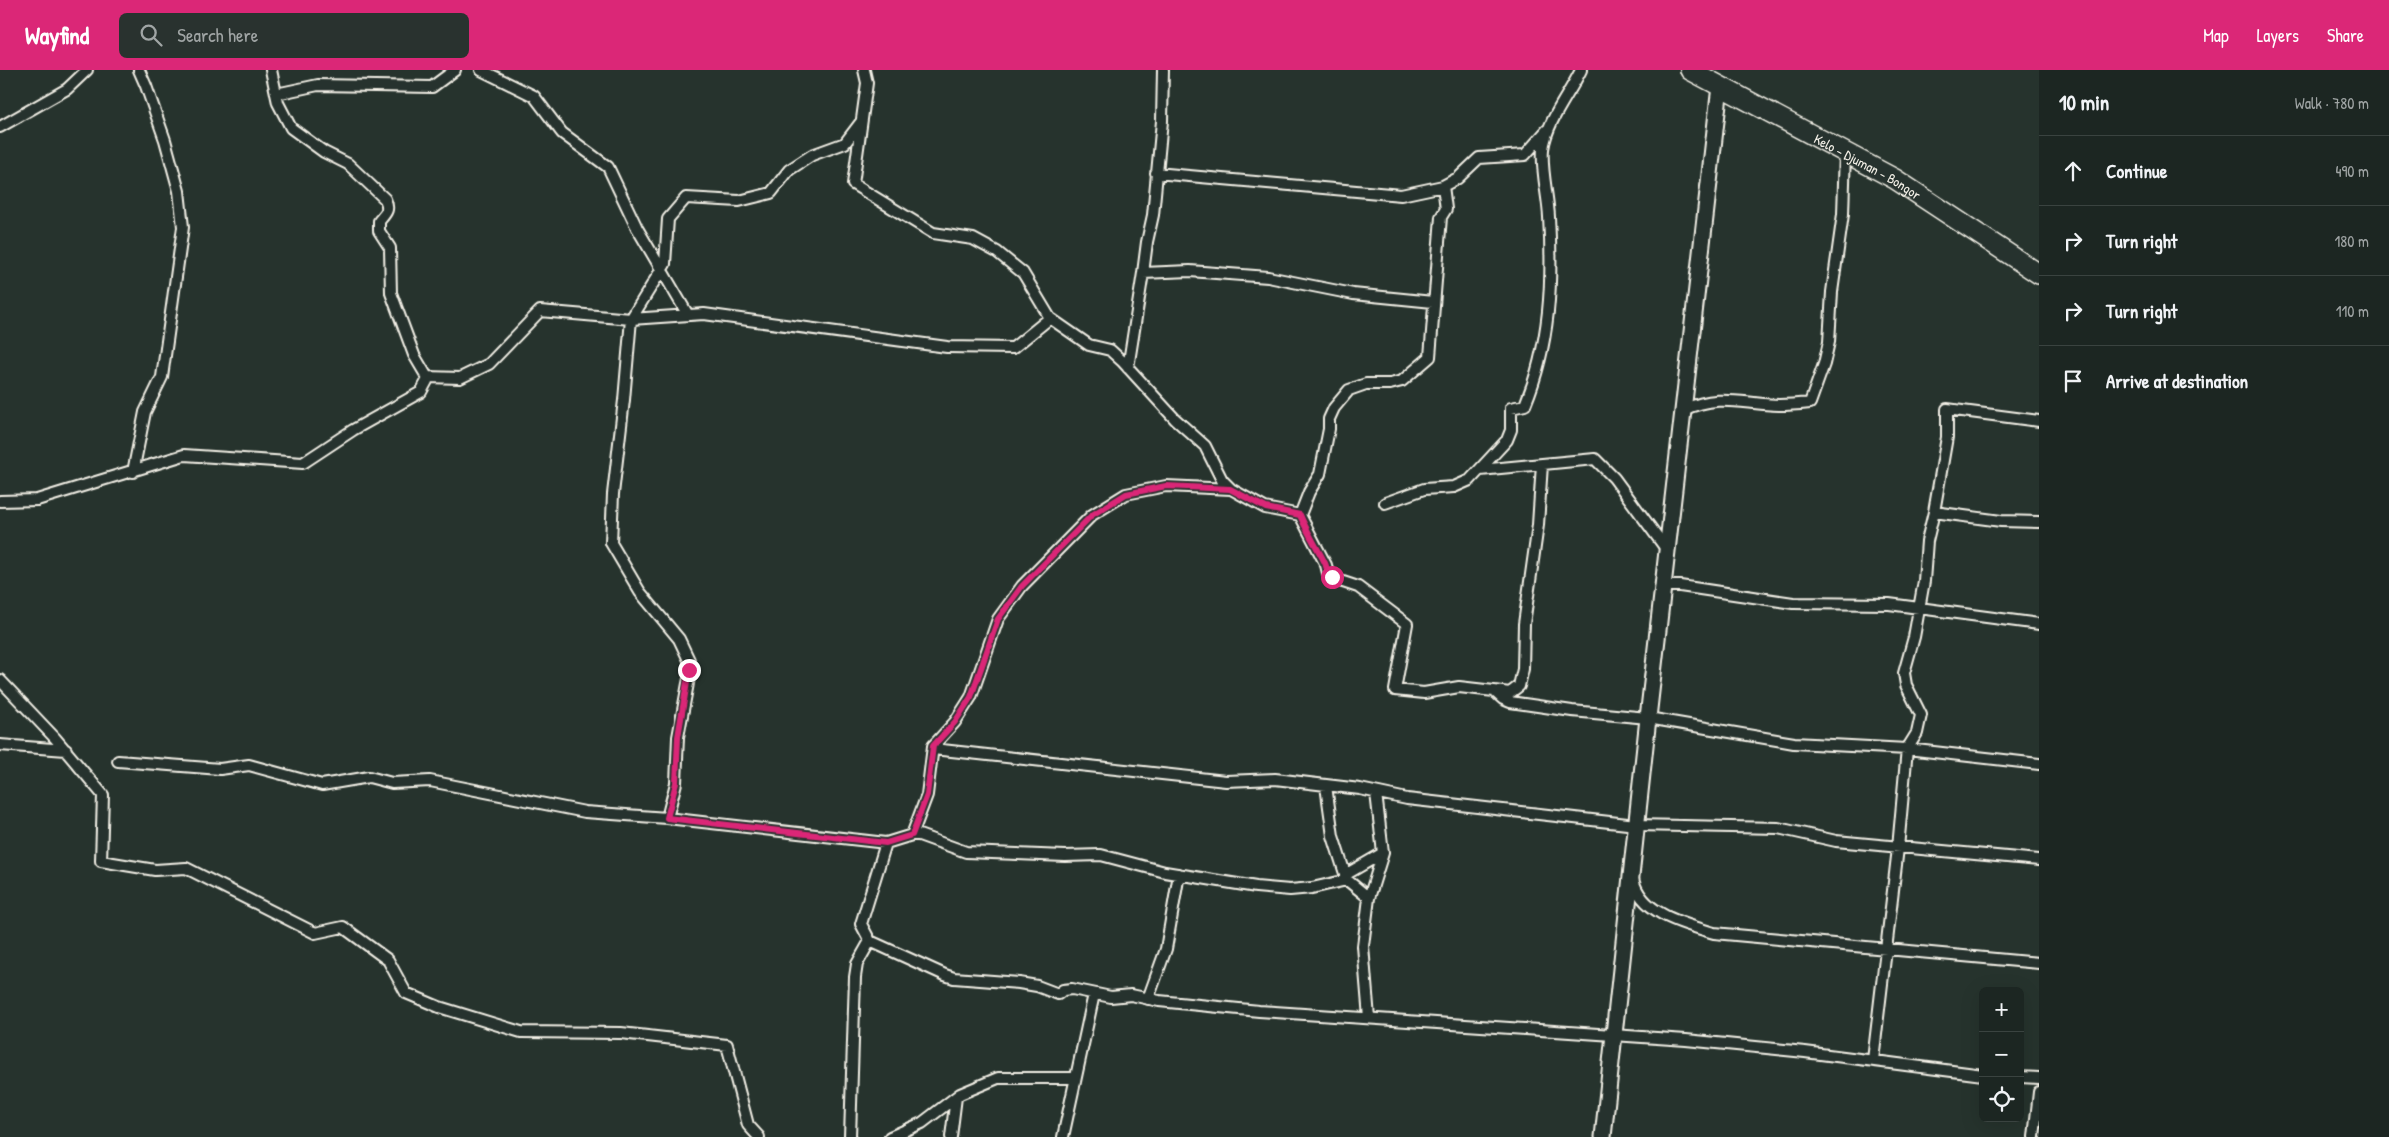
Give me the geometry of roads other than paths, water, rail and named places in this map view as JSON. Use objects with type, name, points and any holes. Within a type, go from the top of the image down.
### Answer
[{"type":"highway","name":"Kelo - Djuman - Bongor","points":[[1690,70],[1895,179],[2039,274]]},
{"type":"street","points":[[0,127],[66,90],[87,70]]},
{"type":"street","points":[[132,472],[145,412],[162,377],[183,228],[179,191],[167,148],[146,86],[138,70]]},
{"type":"street","points":[[271,70],[278,103],[291,128],[324,152],[348,164],[385,199],[388,207],[387,213],[378,221],[379,231],[390,248],[391,293],[414,355],[427,376],[460,378],[489,364],[540,311],[631,319],[704,314],[946,347],[1013,348],[1050,318]]},
{"type":"street","points":[[276,94],[318,85],[432,87],[456,70]]},
{"type":"street","points":[[481,70],[534,96],[562,134],[608,167],[637,228],[688,315]]},
{"type":"street","points":[[864,70],[866,83],[853,184],[933,233],[973,239],[997,252],[1023,273],[1050,318],[1089,345],[1110,350],[1175,419],[1205,446],[1222,480],[1230,489],[1266,508],[1300,515]]},
{"type":"street","points":[[1128,368],[1147,242],[1153,215],[1162,121],[1163,70]]},
{"type":"street","points":[[1385,503],[1424,489],[1462,484],[1480,470],[1506,440],[1510,430],[1511,408],[1525,405],[1550,308],[1549,206],[1543,158],[1544,147],[1551,126],[1581,70]]},
{"type":"street","points":[[1603,1137],[1636,825],[1720,86]]},
{"type":"street","points":[[667,818],[676,783],[678,737],[689,678],[688,660],[679,639],[640,592],[610,543],[613,494],[631,319],[665,264],[668,219],[686,198],[739,201],[771,193],[789,170],[812,155],[845,143],[861,121]]},
{"type":"street","points":[[1156,173],[1402,195],[1443,186],[1458,178],[1479,158],[1525,155],[1551,126]]},
{"type":"street","points":[[1683,410],[1704,403],[1728,400],[1778,405],[1810,403],[1824,364],[1829,342],[1832,292],[1843,214],[1845,152]]},
{"type":"street","points":[[1443,186],[1446,208],[1441,217],[1430,357],[1402,381],[1390,384],[1366,384],[1353,387],[1334,408],[1329,419],[1329,429],[1320,474],[1309,492],[1300,515],[1310,538],[1326,565],[1328,574],[1337,580],[1358,587],[1407,624],[1395,690],[1424,693],[1459,687],[1510,693],[1519,686],[1523,669],[1524,624],[1538,525],[1542,464]]},
{"type":"street","points":[[1143,273],[1190,271],[1268,277],[1353,294],[1433,302]]},
{"type":"street","points":[[0,501],[37,500],[184,455],[303,463],[353,430],[421,392],[427,380]]},
{"type":"street","points":[[1873,1060],[1898,848],[1907,749],[1917,732],[1921,715],[1906,685],[1904,673],[1924,581],[1927,541],[1947,437],[1946,410],[2039,421]]},
{"type":"street","points":[[1480,470],[1596,459],[1614,478],[1667,550]]},
{"type":"street","points":[[912,835],[927,795],[933,749],[971,697],[998,619],[1022,586],[1092,515],[1126,494],[1158,488],[1230,489]]},
{"type":"street","points":[[1934,512],[2000,521],[2039,522]]},
{"type":"street","points":[[1663,586],[1680,586],[1793,603],[1889,604],[2039,624]]},
{"type":"street","points":[[0,680],[66,750],[103,795],[100,862],[155,870],[186,868],[316,934],[343,927],[388,960],[406,993],[439,1007],[521,1032],[621,1033],[727,1045],[748,1125],[759,1137]]},
{"type":"street","points":[[1494,691],[1510,702],[1572,711],[1648,718],[1794,742],[1907,749],[2039,764]]},
{"type":"street","points":[[0,745],[66,750]]},
{"type":"street","points":[[933,749],[1226,781],[1275,779],[1360,789],[1407,799],[1636,825],[1778,828],[1836,841],[2039,860]]},
{"type":"street","points":[[118,761],[220,769],[249,765],[322,785],[369,776],[392,783],[430,781],[585,812],[667,818],[886,843],[912,835],[925,836],[951,848],[966,852],[1065,856],[1101,855],[1179,874],[1256,887],[1290,890],[1312,888],[1346,877],[1383,853]]},
{"type":"street","points":[[1326,786],[1333,836],[1346,877],[1369,898]]},
{"type":"street","points":[[1369,1018],[1363,946],[1369,898],[1383,853],[1376,793]]},
{"type":"street","points":[[886,843],[861,924],[870,941],[954,978],[1019,983],[1036,986],[1058,994],[1063,990],[1072,990],[1111,997],[1131,996],[1213,1007],[1614,1034],[1873,1060],[1979,1074]]},
{"type":"street","points":[[1148,998],[1166,949],[1179,874]]},
{"type":"street","points":[[1631,874],[1635,890],[1661,914],[1681,923],[1714,933],[1764,939],[1885,947],[2039,963]]},
{"type":"street","points":[[850,1137],[855,977],[857,964],[870,941]]},
{"type":"street","points":[[1062,1137],[1094,994]]},
{"type":"street","points":[[2024,1077],[2039,1078]]},
{"type":"street","points":[[890,1137],[922,1123],[956,1097],[998,1078],[1075,1078]]},
{"type":"street","points":[[2034,1137],[2039,1092]]},
{"type":"street","points":[[950,1137],[956,1097]]}]
